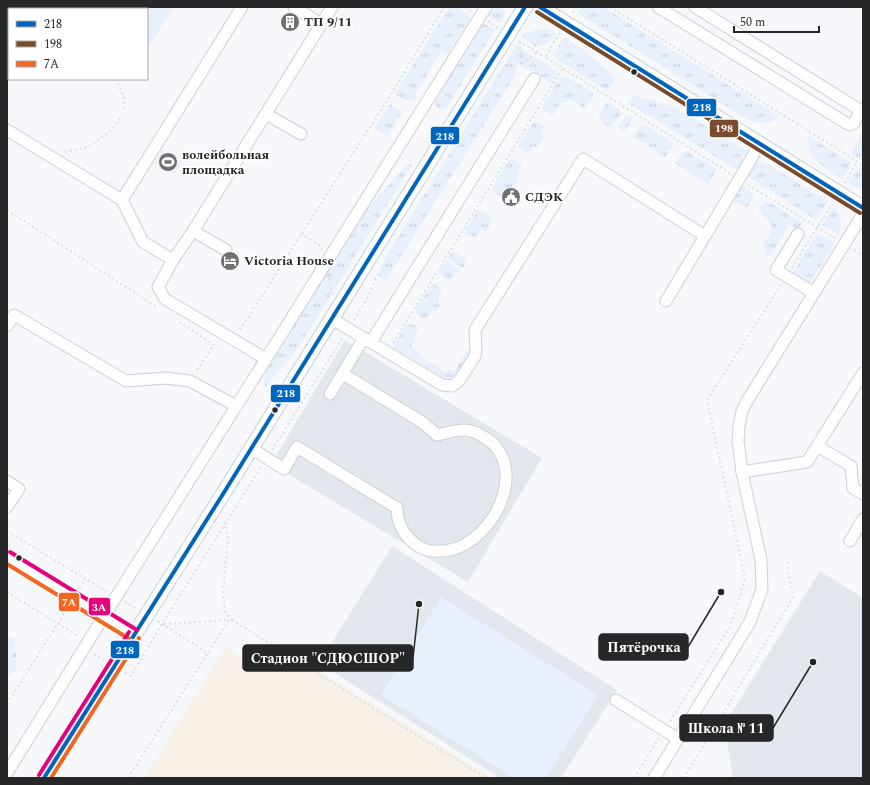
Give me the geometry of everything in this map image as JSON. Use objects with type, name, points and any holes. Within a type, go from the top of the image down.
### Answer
[{"type":"main road","points":[[44,778],[332,319],[525,7]]},
{"type":"main road","points":[[540,7],[863,208]]},
{"type":"main road","points":[[7,557],[134,635]]},
{"type":"street","points":[[122,200],[242,7]]},
{"type":"street","points":[[294,7],[321,24]]},
{"type":"street","points":[[266,359],[165,299],[158,287],[173,260],[193,231],[332,7]]},
{"type":"street","points":[[7,772],[486,7]]},
{"type":"street","points":[[658,7],[846,123],[850,125],[862,112],[695,7]]},
{"type":"street","points":[[330,394],[368,340],[534,80]]},
{"type":"street","points":[[266,114],[301,134]]},
{"type":"street","points":[[7,130],[122,200],[144,242],[173,260]]},
{"type":"street","points":[[666,301],[760,144]]},
{"type":"street","points":[[332,319],[442,385],[452,386],[459,381],[475,356],[475,330],[583,159],[705,236]]},
{"type":"street","points":[[654,778],[750,622],[762,589],[761,560],[742,472],[738,441],[738,426],[742,411],[863,214]]},
{"type":"street","points":[[193,231],[226,250]]},
{"type":"street","points":[[798,234],[776,270],[814,293]]},
{"type":"street","points":[[7,326],[14,315],[126,381],[166,378],[190,381],[236,406]]},
{"type":"street","points":[[742,472],[807,462],[863,373]]},
{"type":"street","points":[[251,448],[284,469],[297,447],[397,508],[404,533],[420,547],[440,552],[469,542],[480,533],[490,523],[497,511],[506,483],[506,470],[496,446],[478,433],[465,430],[437,436],[422,422],[343,374]]},
{"type":"street","points":[[817,446],[851,466],[853,488],[863,494]]},
{"type":"street","points":[[7,481],[19,488],[7,507]]},
{"type":"street","points":[[850,540],[863,519]]},
{"type":"street","points":[[616,700],[678,739]]},
{"type":"path","points":[[233,340],[390,96],[444,7]]},
{"type":"path","points":[[577,7],[545,57],[863,256]]},
{"type":"path","points":[[610,7],[863,165]]},
{"type":"path","points":[[520,42],[521,65],[537,52]]},
{"type":"path","points":[[387,352],[563,68]]},
{"type":"path","points":[[116,80],[126,98],[124,112]]},
{"type":"path","points":[[50,156],[88,147],[110,132],[122,116]]},
{"type":"path","points":[[7,210],[161,310]]},
{"type":"path","points":[[174,318],[214,344],[190,381]]},
{"type":"path","points":[[225,525],[228,539],[223,594],[225,611],[231,620],[486,778]]},
{"type":"path","points":[[7,530],[109,593]]},
{"type":"path","points":[[684,778],[793,597],[787,562]]},
{"type":"path","points":[[7,704],[85,579]]},
{"type":"path","points":[[122,600],[147,614],[209,654]]},
{"type":"path","points":[[162,624],[231,620]]},
{"type":"path","points":[[128,778],[231,620]]},
{"type":"shaded area","points":[[345,340],[542,458],[468,582],[271,464]]},
{"type":"shaded area","points":[[392,546],[617,690],[561,778],[500,778],[319,663]]},
{"type":"shaded area","points":[[820,571],[863,598],[863,778],[733,778],[724,725]]},
{"type":"shaded area","points":[[271,641],[492,778],[144,778],[225,647],[255,665]]},
{"type":"green space","points":[[174,7],[148,47],[148,8],[138,8]]},
{"type":"green space","points":[[449,7],[455,7],[469,15],[470,19],[447,55],[441,51],[415,95],[417,96],[414,101],[405,100],[395,94]]},
{"type":"green space","points":[[493,7],[503,7],[504,15],[500,23],[487,16]]},
{"type":"green space","points":[[581,7],[603,7],[779,116],[772,122],[768,123],[760,123],[747,119],[577,13]]},
{"type":"green space","points":[[483,23],[495,30],[445,110],[442,111],[436,106],[435,100]]},
{"type":"green space","points":[[537,29],[550,30],[556,33],[548,43],[536,47],[522,37],[525,34]]},
{"type":"green space","points":[[564,37],[582,49],[614,76],[615,80],[608,91],[555,58],[554,54]]},
{"type":"green space","points":[[517,44],[520,48],[556,71],[558,74],[552,84],[518,64],[514,71],[516,74],[386,280],[377,275],[387,255]]},
{"type":"green space","points":[[565,76],[593,93],[593,96],[585,109],[573,100],[561,103],[552,116],[543,111],[542,107],[559,79]]},
{"type":"green space","points":[[634,94],[644,99],[653,100],[676,108],[747,151],[746,160],[741,168],[736,169],[628,103]]},
{"type":"green space","points":[[607,102],[620,110],[621,114],[611,128],[603,123],[599,114]]},
{"type":"green space","points":[[390,104],[402,112],[388,136],[375,128]]},
{"type":"green space","points":[[628,115],[631,117],[632,121],[624,132],[618,128],[625,116]]},
{"type":"green space","points":[[535,120],[545,127],[540,135],[543,136],[543,139],[537,148],[534,146],[529,153],[527,153],[518,146]]},
{"type":"green space","points":[[644,125],[673,142],[673,146],[665,157],[634,137],[640,126]]},
{"type":"green space","points":[[862,133],[863,134],[863,161],[851,153]]},
{"type":"green space","points":[[809,136],[852,163],[842,179],[814,158],[808,147]]},
{"type":"green space","name":"волейбольная площадка","points":[[162,150],[182,161],[175,174],[155,163]]},
{"type":"green space","points":[[686,151],[716,169],[708,184],[675,163],[682,152]]},
{"type":"green space","points":[[513,159],[522,166],[517,176],[519,179],[511,191],[507,188],[503,195],[500,196],[493,192],[492,189],[509,160]]},
{"type":"green space","points":[[762,161],[828,201],[816,220],[747,176],[755,163]]},
{"type":"green space","points":[[408,163],[412,165],[296,351],[266,387],[263,385],[266,371],[363,214]]},
{"type":"green space","points":[[859,166],[863,169],[863,188],[857,188],[848,183]]},
{"type":"green space","points":[[743,186],[753,193],[754,197],[747,208],[733,200]]},
{"type":"green space","points":[[768,201],[802,223],[798,230],[789,225],[770,256],[765,253],[767,249],[762,246],[770,234],[771,227],[768,221],[763,217],[764,215],[758,211],[763,203]]},
{"type":"green space","points":[[834,206],[841,219],[839,235],[822,225]]},
{"type":"green space","points":[[478,210],[490,217],[491,223],[486,232],[481,229],[476,237],[474,237],[466,233],[466,229]]},
{"type":"green space","points":[[817,233],[835,243],[809,285],[792,274]]},
{"type":"green space","points":[[452,251],[468,260],[463,268],[448,259]]},
{"type":"green space","points":[[446,261],[461,270],[459,274],[455,272],[451,279],[447,280],[440,275],[439,272]]},
{"type":"green space","points":[[433,284],[441,288],[442,291],[438,298],[440,300],[438,303],[440,305],[436,312],[432,310],[427,317],[423,319],[416,314],[415,310]]},
{"type":"green space","points":[[410,323],[418,327],[418,330],[414,336],[416,338],[412,345],[413,348],[420,353],[419,356],[446,372],[448,369],[454,371],[467,350],[470,354],[453,379],[450,381],[445,379],[395,349],[393,345],[407,324]]},
{"type":"green space","points":[[441,597],[598,695],[546,778],[514,778],[381,695]]},
{"type":"green space","points":[[7,636],[15,639],[16,670],[7,676]]},
{"type":"transit line","name":"218","points":[[44,778],[223,494],[525,7]]},
{"type":"transit line","name":"218","points":[[540,7],[863,208]]},
{"type":"transit line","name":"198","points":[[537,12],[860,213]]},
{"type":"transit line","name":"3А","points":[[10,552],[137,630]]},
{"type":"transit line","name":"7А","points":[[7,564],[131,640]]},
{"type":"transit line","name":"3А","points":[[39,775],[129,632]]},
{"type":"transit line","name":"7А","points":[[51,778],[139,638]]},
{"type":"place","name":"ТП 9/11","points":[[290,22]]},
{"type":"place","name":"волейбольная площадка","points":[[168,162]]},
{"type":"place","name":"СДЭК","points":[[511,197]]},
{"type":"place","name":"Victoria House","points":[[230,261]]},
{"type":"place","name":"Пятёрочка","points":[[721,592]]},
{"type":"place","name":"Стадион \"СДЮСШОР\"","points":[[419,604]]},
{"type":"place","name":"Школа № 11","points":[[813,662]]}]
